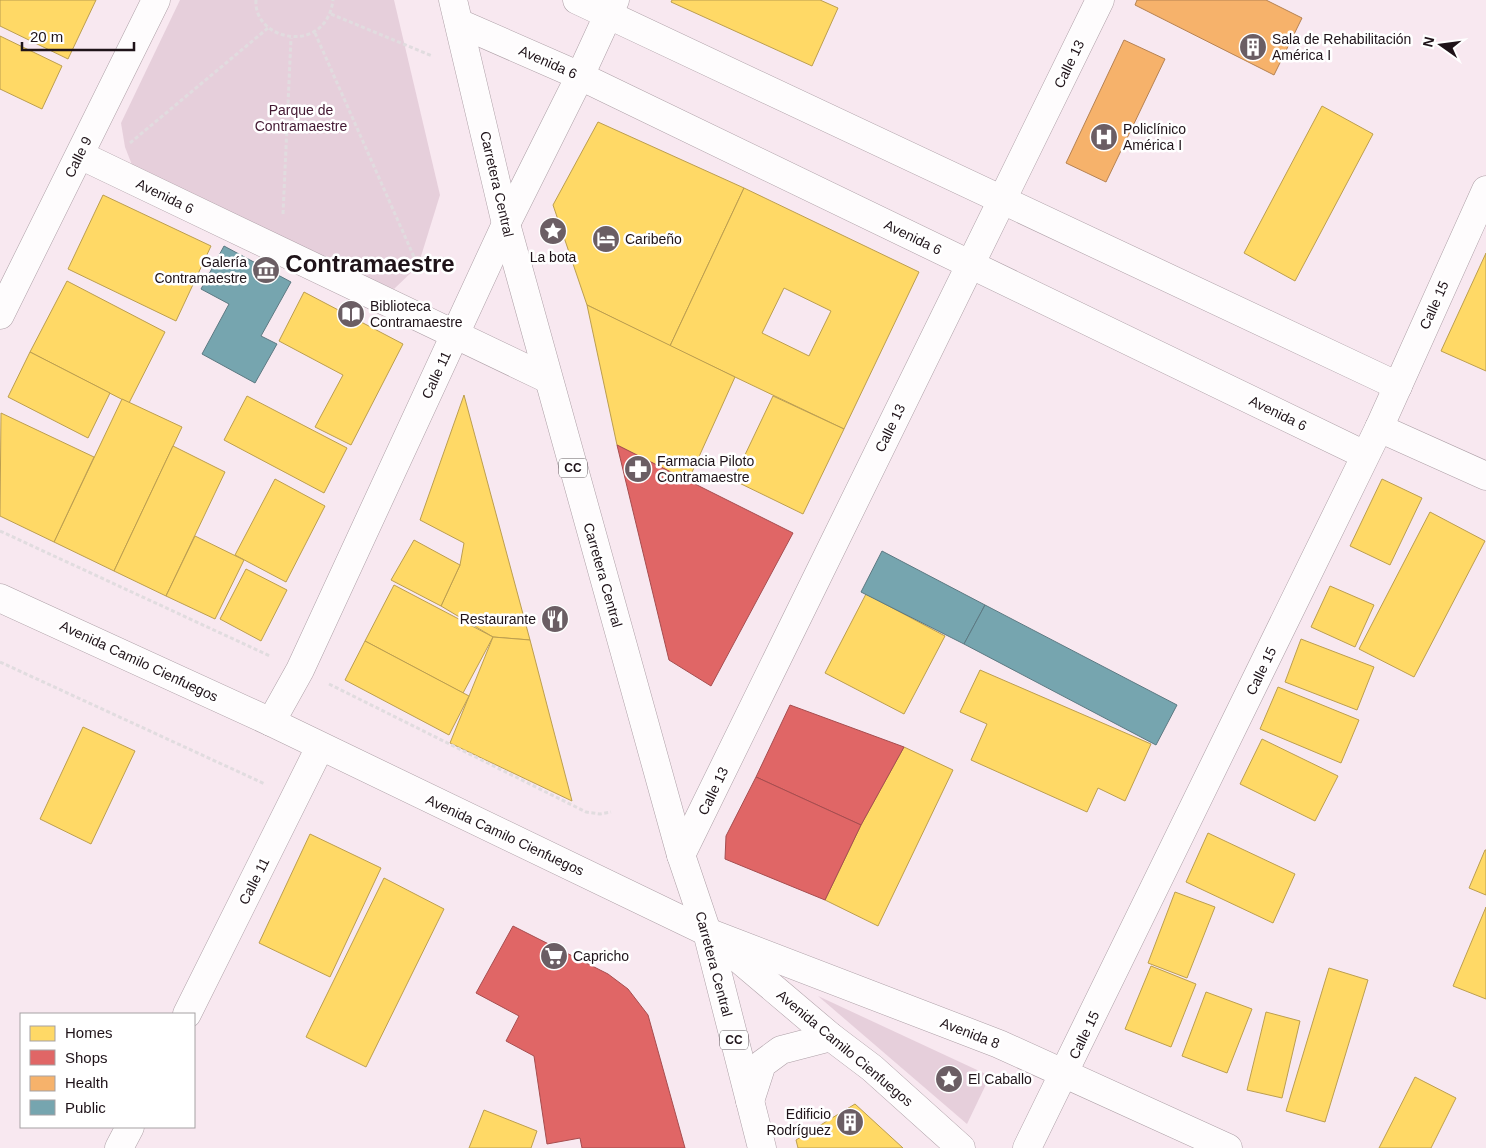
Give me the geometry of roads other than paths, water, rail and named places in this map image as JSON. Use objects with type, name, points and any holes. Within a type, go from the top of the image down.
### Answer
[{"type":"main road","name":"Calle 9","points":[[0,314],[90,160],[156,0]]},
{"type":"main road","points":[[577,0],[611,8],[1004,199],[1398,386]]},
{"type":"main road","name":"Calle 13","points":[[681,855],[1100,0]]},
{"type":"main road","name":"Calle 11","points":[[271,722],[300,670],[506,224],[580,76],[611,8]]},
{"type":"main road","name":"Avenida 6","points":[[456,11],[580,76],[1365,455]]},
{"type":"main road","name":"Carretera Central","points":[[456,11],[506,224],[681,855],[707,932],[762,1148]]},
{"type":"main road","name":"Avenida 6","points":[[90,160],[548,379]]},
{"type":"main road","name":"Calle 15","points":[[1027,1148],[1066,1073],[1379,428],[1486,190]]},
{"type":"main road","points":[[1379,428],[1486,476]]},
{"type":"main road","name":"Avenida Camilo Cienfuegos","points":[[0,598],[271,722],[707,932],[831,1037],[872,1068],[961,1148]]},
{"type":"main road","name":"Calle 11","points":[[188,1013],[320,747]]},
{"type":"main road","name":"Avenida 8","points":[[707,932],[999,1044],[1228,1148]]},
{"type":"main road","points":[[750,1101],[762,1064],[781,1050],[831,1037]]},
{"type":"main road","points":[[120,1148],[130,1128]]},
{"type":"place","name":"Sala de Rehabilitación América I","points":[[1253,47]]},
{"type":"place","name":"Policlínico América I","points":[[1104,137]]},
{"type":"place","name":"La bota","points":[[553,231]]},
{"type":"place","name":"Caribeño","points":[[606,239]]},
{"type":"place","name":"Galería Contramaestre","points":[[266,270]]},
{"type":"place","name":"Biblioteca Contramaestre","points":[[351,314]]},
{"type":"place","name":"Farmacia Piloto Contramaestre","points":[[638,469]]},
{"type":"place","name":"Restaurante","points":[[555,619]]},
{"type":"place","name":"Capricho","points":[[554,956]]},
{"type":"place","name":"El Caballo","points":[[949,1079]]},
{"type":"place","name":"Edificio Rodríguez","points":[[850,1122]]},
{"type":"district","name":"Contramaestre","points":[[370,263]]},
{"type":"park label","name":"Parque de Contramaestre","points":[[301,118]]}]
